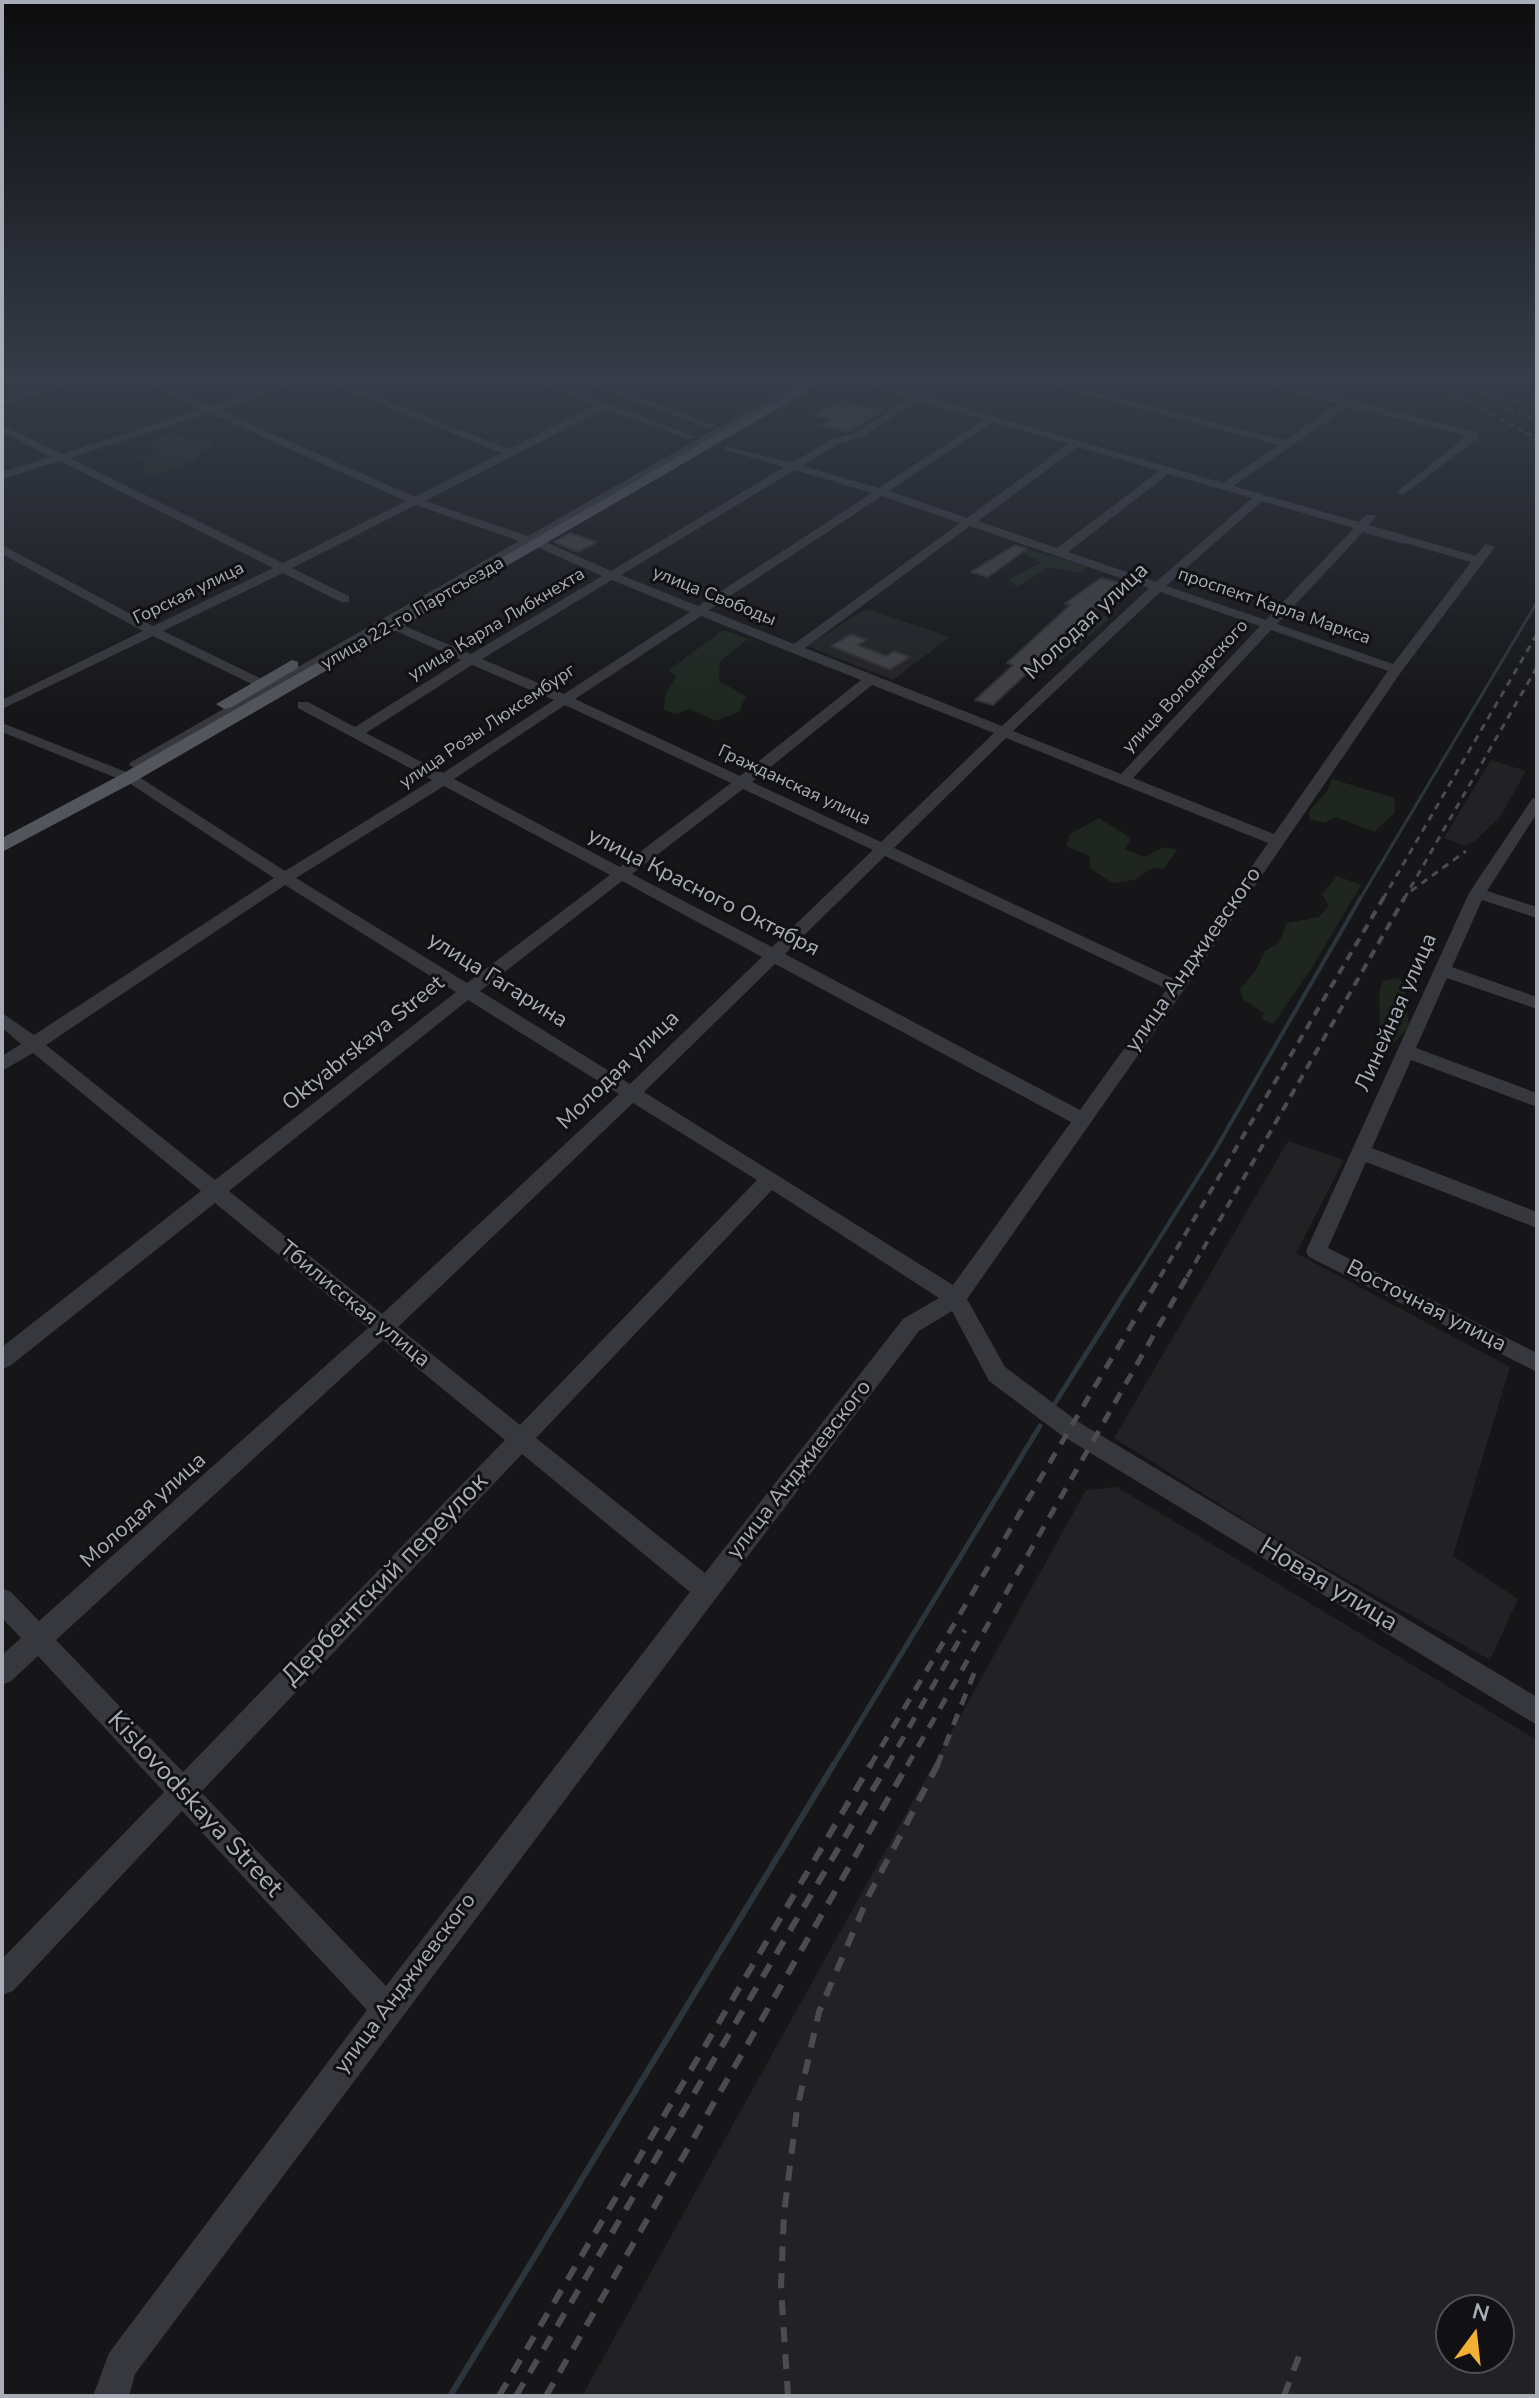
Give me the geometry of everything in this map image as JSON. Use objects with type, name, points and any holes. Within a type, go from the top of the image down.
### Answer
[{"type":"main road","name":"улица 22-го Партсъезда","points":[[2,830],[106,771],[392,625],[606,491]]},
{"type":"main road","name":"улица 22-го Партсъезда","points":[[2,846],[132,772],[268,688],[617,491]]},
{"type":"street","points":[[126,491],[345,599]]},
{"type":"street","name":"улица Свободы","points":[[392,491],[527,540],[1277,841]]},
{"type":"street","name":"Горская улица","points":[[2,705],[434,491]]},
{"type":"street","points":[[527,540],[613,491]]},
{"type":"street","name":"улица Карла Либкнехта","points":[[356,733],[472,659],[755,491]]},
{"type":"street","name":"проспект Карла Маркса","points":[[878,491],[1396,669]]},
{"type":"street","points":[[795,649],[1011,491]]},
{"type":"street","points":[[1060,552],[1139,491]]},
{"type":"street","points":[[1245,491],[1477,560]]},
{"type":"street","name":"улица Розы Люксембург","points":[[2,1065],[882,492]]},
{"type":"street","name":"Молодая улица","points":[[2,1672],[383,1327],[633,1092],[1004,732],[1159,586],[1261,496]]},
{"type":"street","name":"улица Володарского","points":[[1123,780],[1360,525],[1373,515]]},
{"type":"street","name":"улица Анджиевского","points":[[111,2396],[121,2365],[387,2009],[707,1590],[911,1325],[956,1298],[1177,987],[1396,669],[1489,547]]},
{"type":"street","points":[[2,549],[154,632],[268,688]]},
{"type":"street","name":"Гражданская улица","points":[[392,625],[563,699],[1177,987]]},
{"type":"street","name":"Oktyabrskaya Street","points":[[2,1360],[468,991],[741,783],[871,679]]},
{"type":"street","name":"улица Красного Октября","points":[[303,705],[619,876],[1083,1120]]},
{"type":"street","name":"улица Гагарина","points":[[2,727],[106,771],[132,772],[285,878],[633,1092],[956,1298]]},
{"type":"street","name":"Линейная улица","points":[[1316,1251],[1477,893],[1537,802]]},
{"type":"street","points":[[1477,893],[1537,913]]},
{"type":"street","points":[[1442,970],[1537,1003]]},
{"type":"street","name":"Тбилисская улица","points":[[2,1019],[707,1590]]},
{"type":"street","points":[[1406,1051],[1537,1100]]},
{"type":"street","points":[[1361,1152],[1537,1220]]},
{"type":"street","name":"Дербентский переулок","points":[[2,1980],[770,1179]]},
{"type":"street","name":"Восточная улица","points":[[1316,1251],[1537,1363]]},
{"type":"street","name":"Новая улица","points":[[956,1298],[997,1374],[1062,1423],[1537,1712]]},
{"type":"street","name":"Kislovodskaya Street","points":[[2,1600],[387,2009]]},
{"type":"shaded area","points":[[1026,549],[1088,567],[1079,573],[1048,567],[1017,587],[1009,579],[1042,562],[1023,553]]},
{"type":"shaded area","points":[[866,609],[950,637],[893,680],[807,646]]},
{"type":"shaded area","points":[[1107,615],[1107,621],[1061,660],[1036,653],[1036,649],[1054,652],[1085,623]]},
{"type":"shaded area","points":[[723,630],[748,639],[720,661],[719,681],[746,696],[739,712],[716,721],[689,709],[677,714],[664,710],[665,696],[676,676],[669,670]]},
{"type":"shaded area","points":[[1491,760],[1526,771],[1500,817],[1474,842],[1465,846],[1444,838]]},
{"type":"shaded area","points":[[1332,779],[1394,798],[1395,812],[1374,832],[1336,817],[1324,823],[1309,819],[1310,810],[1326,793]]},
{"type":"shaded area","points":[[1099,818],[1131,838],[1125,849],[1145,857],[1164,847],[1177,850],[1163,869],[1153,868],[1134,880],[1113,883],[1091,869],[1089,856],[1066,846],[1070,834]]},
{"type":"shaded area","points":[[1337,876],[1361,885],[1311,969],[1273,1024],[1261,1019],[1264,1013],[1243,999],[1240,989],[1256,970],[1265,951],[1279,943],[1287,923],[1319,917],[1329,906],[1322,894]]},
{"type":"shaded area","points":[[1399,978],[1406,987],[1404,1002],[1410,1026],[1391,1046],[1380,1042],[1379,996],[1382,981]]},
{"type":"shaded area","points":[[1288,1141],[1344,1160],[1296,1253],[1510,1367],[1453,1556],[1518,1599],[1490,1660],[1280,1542],[1114,1438]]},
{"type":"shaded area","points":[[1117,1487],[1537,1740],[1537,2396],[582,2396],[1086,1490]]},
{"type":"building","points":[[570,533],[597,542],[578,552],[554,542]]},
{"type":"building","points":[[1015,545],[1027,549],[988,577],[971,572]]},
{"type":"building","points":[[1101,578],[1123,584],[993,705],[975,700],[1013,665],[1007,663],[1070,605],[1064,604]]},
{"type":"building","points":[[851,634],[867,640],[858,645],[886,656],[894,651],[910,657],[890,670],[831,646]]},
{"type":"waterway","points":[[1365,532],[1405,543]]},
{"type":"waterway","points":[[1534,606],[1537,602]]},
{"type":"waterway","points":[[1360,899],[1536,604]]},
{"type":"waterway","points":[[1135,1277],[1214,1152],[1361,897]]},
{"type":"waterway","points":[[1055,1403],[1136,1275]]},
{"type":"waterway","points":[[833,1766],[1040,1426]]},
{"type":"waterway","points":[[450,2396],[834,1764]]},
{"type":"railway","points":[[1383,899],[1537,634]]},
{"type":"railway","points":[[1404,899],[1537,667]]},
{"type":"railway","points":[[1411,891],[1466,851]]},
{"type":"railway","points":[[1160,1277],[1384,897]]},
{"type":"railway","points":[[1187,1277],[1405,897]]},
{"type":"railway","points":[[870,1766],[1161,1275]]},
{"type":"railway","points":[[907,1766],[1188,1275]]},
{"type":"railway","points":[[887,1766],[965,1630]]},
{"type":"railway","points":[[937,1766],[977,1666]]},
{"type":"railway","points":[[499,2396],[871,1764]]},
{"type":"railway","points":[[516,2396],[888,1764]]},
{"type":"railway","points":[[546,2396],[908,1764]]},
{"type":"railway","points":[[788,2396],[781,2287],[784,2214],[797,2109],[819,2012],[869,1895],[937,1766]]},
{"type":"railway","points":[[1284,2396],[1299,2356]]}]
